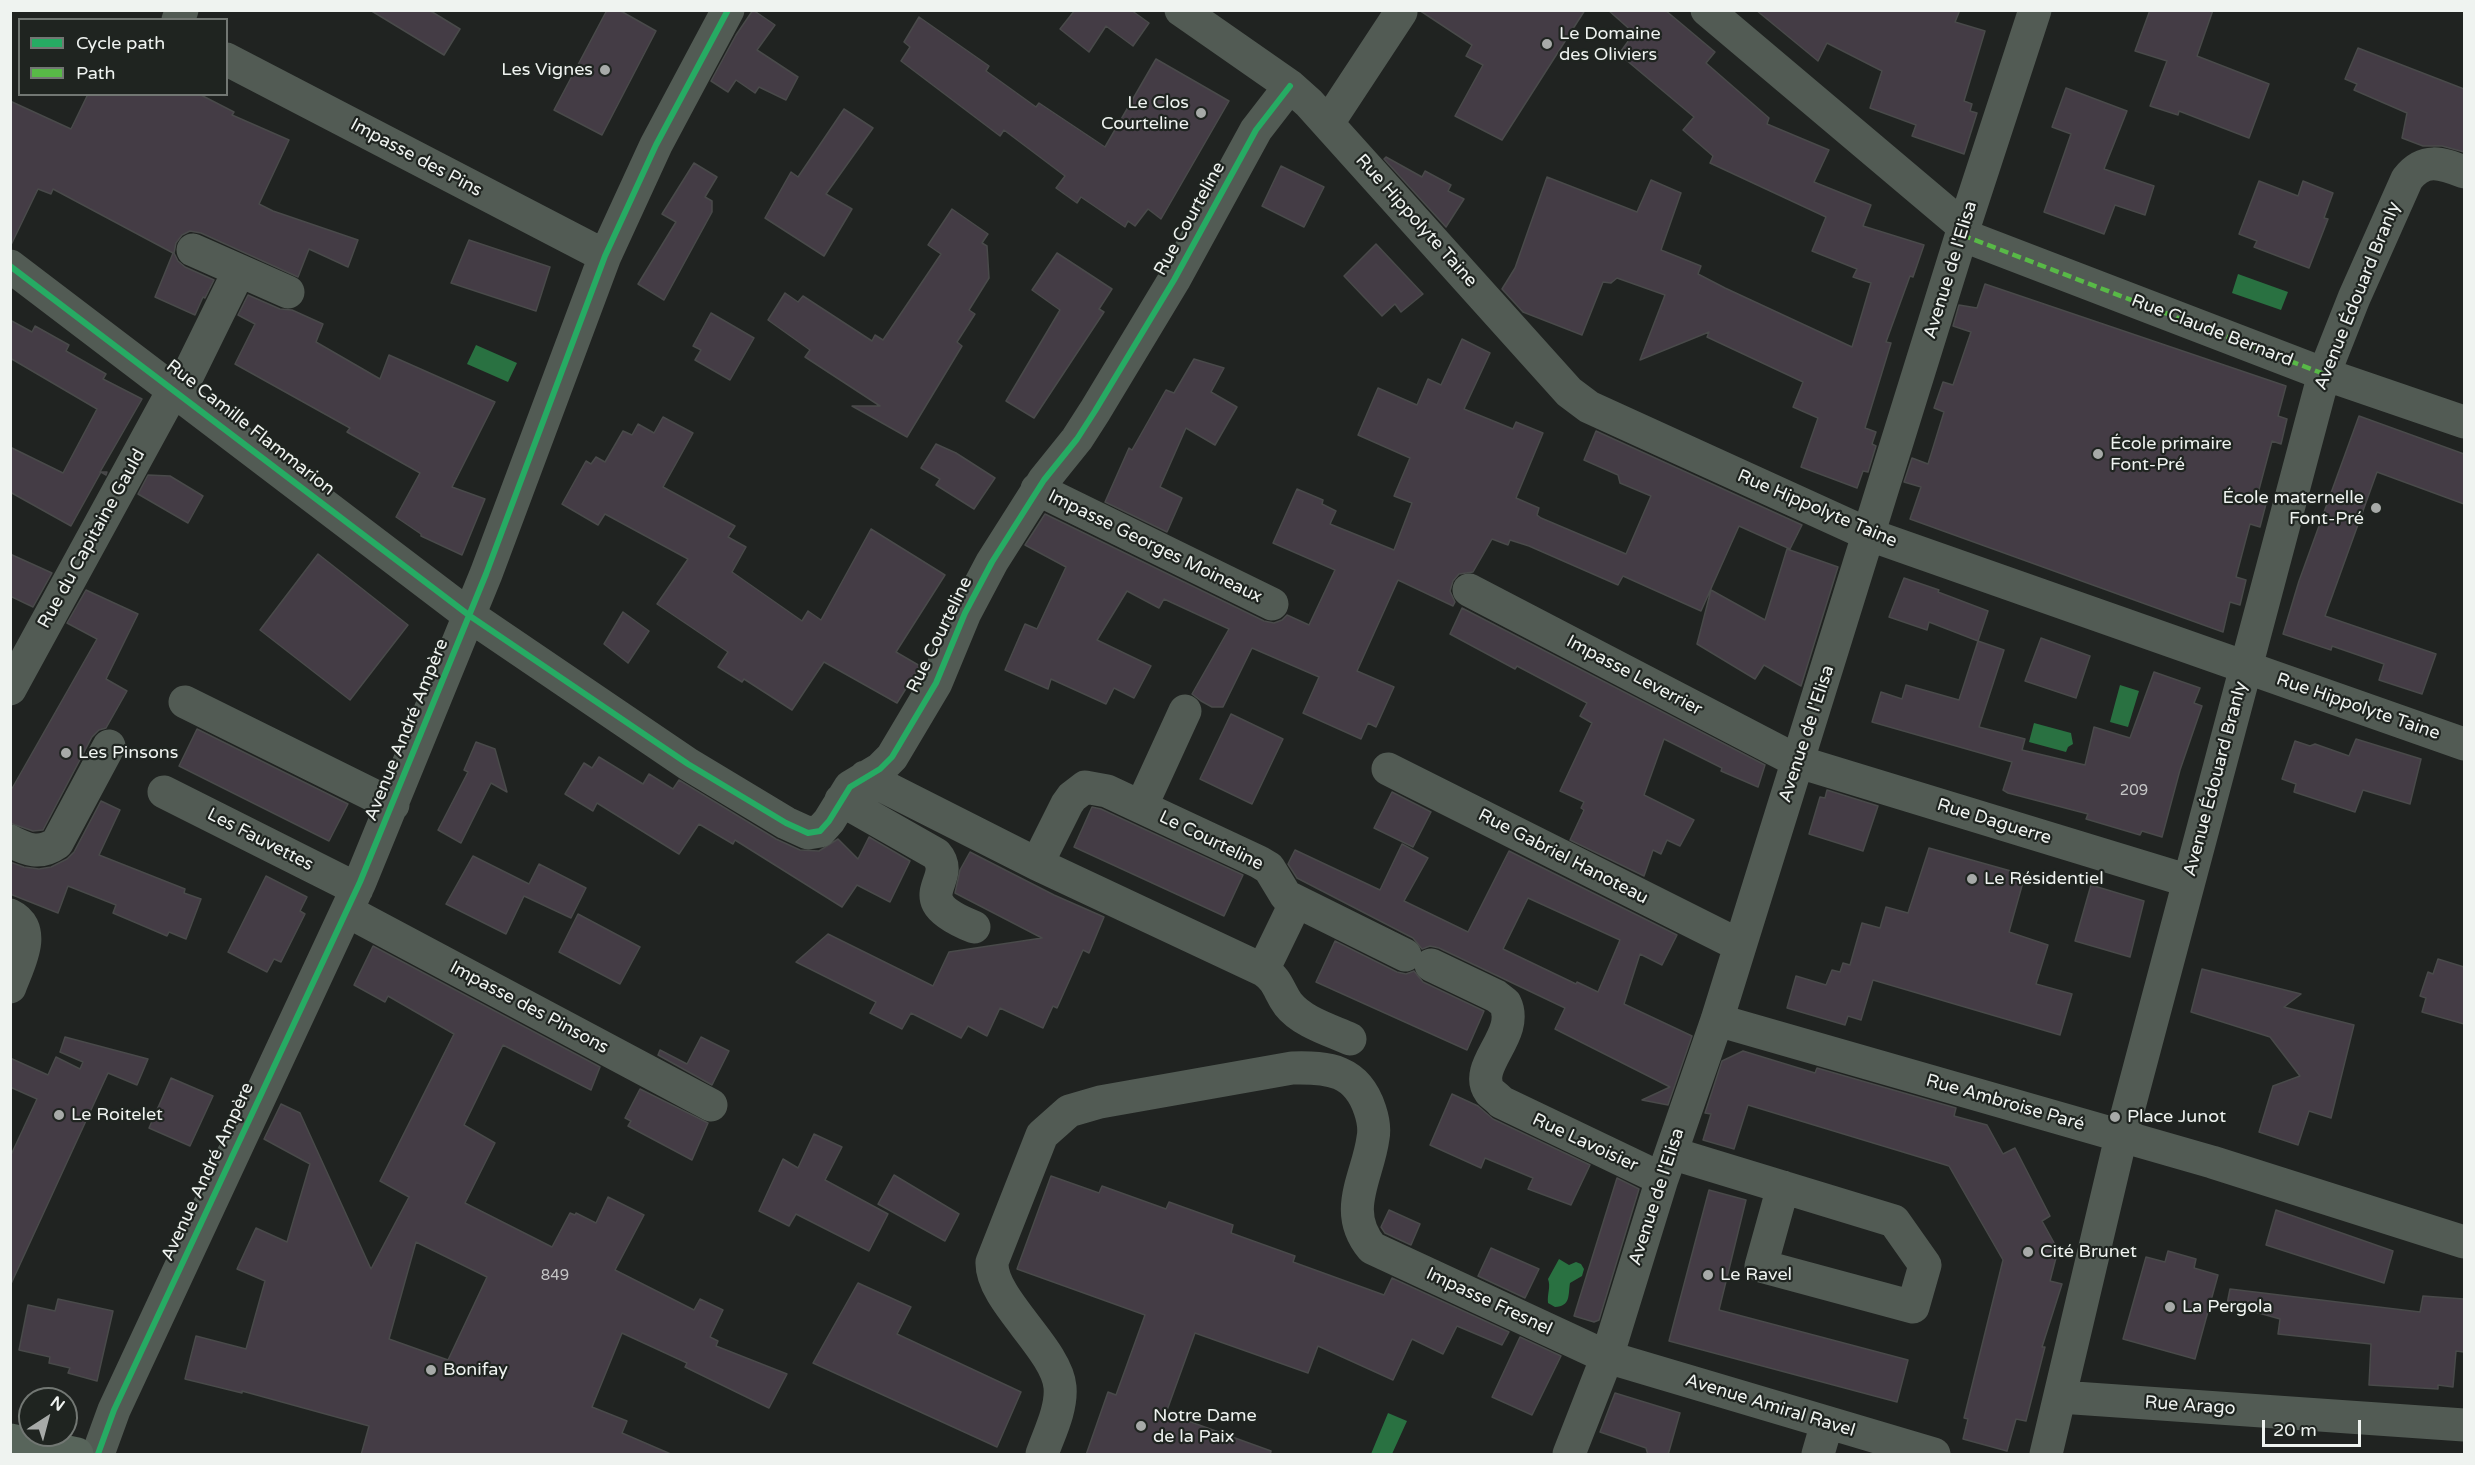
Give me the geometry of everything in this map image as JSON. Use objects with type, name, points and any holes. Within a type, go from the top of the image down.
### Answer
[{"type":"main road","points":[[10,1440],[77,1455]]},
{"type":"street","name":"Avenue André Ampère","points":[[98,1455],[114,1410],[352,900],[393,805],[470,616],[605,256],[656,145],[728,10]]},
{"type":"street","name":"Rue Hippolyte Taine","points":[[1181,10],[1290,86],[1328,123],[1579,400],[1610,418],[1870,535],[2464,744]]},
{"type":"street","name":"Rue Claude Bernard","points":[[1707,10],[1963,231],[2324,374],[2464,422]]},
{"type":"street","name":"Avenue de l'Elisa","points":[[1569,1455],[1607,1357],[1666,1166],[1717,1020],[1963,231],[2035,10]]},
{"type":"street","points":[[1328,123],[1401,12]]},
{"type":"street","name":"Impasse des Pins","points":[[228,60],[605,256]]},
{"type":"street","name":"Rue Courteline","points":[[470,616],[688,764],[793,828],[808,833],[820,831],[829,821],[850,787],[886,765],[903,740],[936,682],[973,597],[1038,489],[1077,439],[1095,411],[1174,280],[1256,130],[1290,86]]},
{"type":"street","name":"Avenue Édouard Branly","points":[[2046,1455],[2121,1137],[2324,374],[2354,298],[2407,179],[2419,168],[2432,162],[2464,172]]},
{"type":"street","points":[[193,250],[288,292]]},
{"type":"street","name":"Rue Camille Flammarion","points":[[10,266],[470,616]]},
{"type":"street","name":"Rue du Capitaine Gauld","points":[[10,689],[18,657],[177,391],[239,271]]},
{"type":"street","name":"Impasse Georges Moineaux","points":[[1038,489],[1272,604]]},
{"type":"street","name":"Impasse Leverrier","points":[[1469,590],[1799,762]]},
{"type":"street","points":[[185,702],[393,805]]},
{"type":"street","points":[[1141,807],[1185,711]]},
{"type":"street","points":[[10,841],[31,851],[45,850],[57,843],[109,746]]},
{"type":"street","name":"Rue Daguerre","points":[[1799,762],[2189,881]]},
{"type":"street","name":"Rue Gabriel Hanoteau","points":[[1388,769],[1739,945]]},
{"type":"street","points":[[865,777],[1037,864],[1263,970],[1277,982],[1288,1004],[1301,1015],[1350,1039]]},
{"type":"street","name":"Le Courteline","points":[[1037,864],[1072,797],[1085,787],[1107,791],[1259,862],[1269,868],[1286,896],[1296,902],[1496,996],[1505,1003],[1510,1022],[1489,1065],[1487,1080],[1490,1092],[1509,1107]]},
{"type":"street","name":"Les Fauvettes","points":[[164,792],[352,900]]},
{"type":"street","points":[[841,800],[936,854],[942,868],[935,894],[938,905],[950,916],[974,927]]},
{"type":"street","name":"Impasse des Pinsons","points":[[352,900],[711,1105]]},
{"type":"street","points":[[1263,970],[1296,902]]},
{"type":"street","points":[[10,915],[23,924],[26,932],[10,987]]},
{"type":"street","name":"Rue Ambroise Paré","points":[[1717,1020],[2212,1162],[2464,1242]]},
{"type":"street","name":"Impasse Fresnel","points":[[1041,1455],[1055,1414],[1060,1387],[1053,1365],[993,1274],[992,1262],[1038,1142],[1048,1128],[1069,1111],[1100,1102],[1292,1068],[1319,1067],[1338,1072],[1356,1084],[1363,1093],[1374,1126],[1360,1187],[1357,1216],[1363,1237],[1372,1248],[1607,1357]]},
{"type":"street","name":"Rue Lavoisier","points":[[1509,1107],[1666,1166]]},
{"type":"street","points":[[1666,1166],[1783,1187],[1894,1221],[1925,1265],[1913,1307],[1761,1266],[1783,1187]]},
{"type":"street","name":"Avenue Amiral Ravel","points":[[1607,1357],[1934,1455]]},
{"type":"street","name":"Rue Arago","points":[[2060,1397],[2464,1425]]},
{"type":"street","points":[[1818,1455],[1827,1423]]},
{"type":"shaded area","points":[[2238,274],[2288,292],[2281,310],[2232,293]]},
{"type":"shaded area","points":[[476,345],[517,363],[508,382],[467,364]]},
{"type":"shaded area","points":[[2120,685],[2139,691],[2128,727],[2110,722]]},
{"type":"shaded area","points":[[2034,723],[2071,733],[2073,744],[2066,752],[2029,742]]},
{"type":"shaded area","points":[[1559,1259],[1569,1265],[1576,1262],[1581,1264],[1584,1269],[1582,1276],[1570,1283],[1569,1296],[1564,1305],[1555,1307],[1548,1303],[1548,1279]]},
{"type":"shaded area","points":[[1388,1413],[1407,1421],[1392,1454],[1371,1454]]},
{"type":"building","points":[[370,10],[429,10],[460,29],[444,55]]},
{"type":"building","name":"Les Vignes","points":[[607,10],[619,10],[656,31],[602,135],[554,110]]},
{"type":"building","points":[[753,10],[775,25],[757,50],[798,77],[786,100],[759,87],[755,93],[736,80],[728,92],[711,81],[736,35]]},
{"type":"building","points":[[1075,10],[1131,10],[1149,23],[1133,46],[1106,26],[1089,52],[1060,29]]},
{"type":"building","points":[[1419,10],[1585,10],[1502,140],[1455,116],[1483,65],[1466,56],[1472,45]]},
{"type":"building","points":[[1608,10],[1665,10],[1715,52],[1706,63],[1769,118],[1767,124],[1829,150],[1814,182],[1871,205],[1863,226],[1924,245],[1886,342],[1891,343],[1865,428],[1876,432],[1872,444],[1876,446],[1868,472],[1863,471],[1857,488],[1801,467],[1818,418],[1793,407],[1803,382],[1707,337],[1709,332],[1640,360],[1665,295],[1617,278],[1611,283],[1603,282],[1582,335],[1523,312],[1502,289],[1515,268],[1547,177],[1637,212],[1651,180],[1681,193],[1661,250],[1701,266],[1698,274],[1725,288],[1852,347],[1871,283],[1853,277],[1857,269],[1812,251],[1826,217],[1710,163],[1713,156],[1683,130],[1694,117],[1619,54],[1634,33]]},
{"type":"building","points":[[1756,10],[1960,10],[1955,22],[1985,31],[1964,101],[1972,104],[1970,111],[1977,113],[1964,154],[1912,136],[1916,125],[1870,108],[1882,71],[1827,43],[1818,61]]},
{"type":"building","points":[[2150,10],[2213,10],[2197,56],[2269,84],[2249,138],[2179,111],[2178,115],[2150,106],[2167,61],[2135,51]]},
{"type":"building","points":[[919,17],[989,66],[986,71],[1036,107],[1039,103],[1105,147],[1156,59],[1229,101],[1161,219],[1148,209],[1135,226],[1128,221],[1125,227],[1081,197],[1077,203],[1056,188],[1065,176],[1004,130],[1000,136],[901,61],[910,47],[904,42]]},
{"type":"building","points":[[2358,48],[2464,89],[2464,152],[2442,146],[2423,146],[2402,138],[2407,113],[2354,90],[2357,84],[2345,79]]},
{"type":"building","points":[[2066,88],[2127,111],[2104,169],[2154,186],[2145,215],[2115,205],[2104,234],[2044,212],[2071,134],[2052,127]]},
{"type":"building","points":[[87,96],[203,96],[234,112],[232,115],[289,140],[259,204],[358,240],[348,267],[309,249],[298,277],[201,233],[190,231],[182,235],[176,243],[174,253],[185,267],[214,280],[195,315],[155,297],[173,253],[53,189],[51,194],[38,189],[10,247],[10,101],[71,129]]},
{"type":"building","points":[[844,109],[873,128],[826,194],[852,209],[824,256],[765,218],[791,172],[798,177]]},
{"type":"building","points":[[1386,157],[1422,177],[1425,171],[1451,185],[1448,191],[1464,199],[1446,227],[1384,159]]},
{"type":"building","points":[[694,163],[717,177],[705,197],[712,201],[712,212],[664,300],[638,284],[676,222],[662,214]]},
{"type":"building","points":[[1281,166],[1324,187],[1304,227],[1262,206]]},
{"type":"building","points":[[2259,181],[2298,196],[2303,181],[2333,193],[2324,218],[2328,219],[2309,268],[2254,247],[2257,241],[2239,234]]},
{"type":"building","points":[[952,209],[988,234],[982,243],[987,246],[989,278],[969,310],[975,314],[957,342],[962,346],[907,437],[852,406],[880,406],[805,357],[810,350],[768,320],[785,293],[798,302],[803,296],[872,341],[875,335],[883,340],[941,254],[928,245]]},
{"type":"building","points":[[469,240],[550,267],[536,311],[451,283]]},
{"type":"building","points":[[1376,244],[1423,294],[1401,312],[1395,304],[1382,316],[1344,276]]},
{"type":"building","points":[[1057,253],[1112,289],[1099,309],[1104,312],[1034,418],[1006,401],[1060,310],[1032,290]]},
{"type":"building","name":"École primaire Font-Pré","points":[[1985,284],[2286,386],[2278,416],[2287,419],[2281,444],[2272,441],[2257,497],[2267,500],[2260,527],[2250,524],[2236,577],[2246,580],[2240,605],[2230,602],[2223,632],[1910,519],[1921,487],[1904,482],[1912,458],[1928,464],[1944,412],[1934,408],[1943,382],[1953,385],[1971,332],[1953,326],[1959,305],[1977,308]]},
{"type":"building","points":[[248,295],[280,309],[292,310],[323,324],[316,342],[380,379],[389,355],[495,402],[452,487],[485,499],[462,555],[421,536],[396,517],[420,473],[347,432],[350,428],[235,364],[255,324],[238,315]]},
{"type":"building","points":[[711,313],[754,338],[730,380],[695,360],[701,350],[693,346]]},
{"type":"building","points":[[10,320],[32,332],[35,326],[69,345],[66,351],[106,374],[103,379],[142,399],[71,526],[10,492],[10,447],[63,473],[97,409],[10,358]]},
{"type":"building","points":[[1462,339],[1490,353],[1464,409],[1513,429],[1516,422],[1543,433],[1516,498],[1539,508],[1537,515],[1541,518],[1626,554],[1651,496],[1620,483],[1618,475],[1584,460],[1596,431],[1802,525],[1790,549],[1739,526],[1701,611],[1623,576],[1618,585],[1510,540],[1508,545],[1492,539],[1473,572],[1459,574],[1453,581],[1450,591],[1455,602],[1453,606],[1398,580],[1357,671],[1394,687],[1376,727],[1368,723],[1361,739],[1303,713],[1319,677],[1252,648],[1223,707],[1212,707],[1201,701],[1192,694],[1229,629],[1164,599],[1159,608],[1127,591],[1097,640],[1151,666],[1134,698],[1114,688],[1106,704],[1051,679],[1048,689],[1005,670],[1025,624],[1037,629],[1066,567],[1025,545],[1045,514],[1264,621],[1274,623],[1287,615],[1309,625],[1335,570],[1273,543],[1297,489],[1323,500],[1322,504],[1336,511],[1330,524],[1394,550],[1412,503],[1394,496],[1410,458],[1358,435],[1378,388],[1417,405],[1428,379],[1441,385]]},
{"type":"building","points":[[1194,359],[1224,368],[1211,392],[1237,407],[1215,445],[1186,428],[1160,487],[1182,498],[1167,532],[1105,502],[1129,448],[1132,450],[1166,390],[1174,393]]},
{"type":"building","points":[[2359,416],[2464,454],[2464,504],[2377,472],[2325,616],[2436,654],[2422,694],[2379,680],[2384,664],[2332,646],[2331,650],[2283,634],[2299,581]]},
{"type":"building","points":[[663,417],[693,433],[663,487],[735,526],[728,537],[746,547],[732,572],[802,621],[808,611],[821,620],[871,529],[945,575],[896,652],[920,666],[897,703],[824,662],[792,710],[744,679],[742,682],[718,667],[728,652],[657,604],[688,559],[605,514],[598,525],[562,504],[586,461],[591,464],[596,457],[605,462],[623,431],[632,435],[638,424],[654,433]]},
{"type":"building","points":[[936,444],[956,453],[995,478],[974,509],[936,485],[940,479],[921,468]]},
{"type":"building","points":[[148,475],[170,476],[203,496],[188,523],[138,494]]},
{"type":"building","points":[[1787,549],[1838,567],[1801,686],[1764,665],[1755,679],[1697,644],[1711,590],[1765,620]]},
{"type":"building","points":[[10,554],[52,573],[33,607],[10,596]]},
{"type":"building","points":[[318,554],[408,625],[350,700],[260,630]]},
{"type":"building","points":[[1904,578],[1988,611],[1978,641],[1929,622],[1927,630],[1889,617]]},
{"type":"building","name":"Les Pinsons","points":[[86,590],[138,614],[106,679],[127,691],[106,728],[99,730],[92,737],[43,830],[33,831],[10,823],[10,792],[97,639],[67,623]]},
{"type":"building","points":[[1462,608],[1765,765],[1758,787],[1721,771],[1722,768],[1664,739],[1644,795],[1694,820],[1680,846],[1667,840],[1661,854],[1653,850],[1644,876],[1570,840],[1584,810],[1581,808],[1584,802],[1560,791],[1592,723],[1580,716],[1587,703],[1517,666],[1515,669],[1450,634]]},
{"type":"building","points":[[623,612],[649,631],[628,663],[604,644]]},
{"type":"building","points":[[2041,638],[2090,656],[2076,698],[2025,681]]},
{"type":"building","points":[[1978,641],[2004,650],[1979,727],[2025,739],[2022,750],[2085,765],[2094,727],[2130,738],[2154,672],[2200,688],[2194,703],[2202,706],[2180,770],[2162,837],[2142,831],[2140,835],[2086,819],[2088,814],[2008,793],[2003,790],[2012,762],[1872,722],[1881,692],[1902,699],[1906,685],[1959,700]]},
{"type":"building","points":[[1231,714],[1283,739],[1252,804],[1200,779]]},
{"type":"building","points":[[197,729],[348,804],[329,841],[179,766]]},
{"type":"building","points":[[2356,739],[2421,759],[2410,804],[2363,790],[2355,812],[2294,792],[2296,784],[2282,779],[2295,741],[2310,746],[2315,744],[2349,756]]},
{"type":"building","points":[[476,742],[495,749],[507,792],[491,783],[461,843],[438,830],[468,772],[464,770]]},
{"type":"building","points":[[599,757],[643,784],[649,774],[673,789],[679,780],[776,839],[800,850],[819,851],[838,839],[858,859],[869,837],[910,861],[890,902],[857,885],[842,907],[735,840],[733,844],[699,824],[679,854],[597,803],[593,811],[565,794],[584,763],[592,768]]},
{"type":"building","points":[[1827,790],[1878,806],[1863,851],[1809,834],[1820,797],[1825,798]]},
{"type":"building","points":[[1392,792],[1431,812],[1413,847],[1374,828]]},
{"type":"building","points":[[101,801],[120,810],[99,855],[185,889],[184,893],[201,899],[186,939],[169,932],[167,936],[113,913],[116,905],[68,886],[58,913],[10,894],[10,862],[39,869],[51,867],[67,859],[74,852]]},
{"type":"building","points":[[1092,807],[1101,809],[1243,875],[1224,916],[1074,847]]},
{"type":"building","points":[[1402,844],[1428,858],[1404,901],[1468,932],[1509,851],[1677,935],[1662,965],[1640,954],[1624,1004],[1692,1036],[1668,1105],[1642,1100],[1670,1087],[1555,1029],[1565,1008],[1439,948],[1430,946],[1422,949],[1413,938],[1297,878],[1288,864],[1295,850],[1380,890]],"holes":[[[1528,898],[1620,940],[1598,992],[1503,949]]]},
{"type":"building","points":[[1929,848],[2025,875],[2009,932],[2048,945],[2036,984],[2072,994],[2060,1035],[1873,980],[1861,1020],[1848,1016],[1845,1025],[1787,1008],[1796,976],[1826,985],[1832,970],[1840,972],[1843,963],[1850,965],[1862,923],[1880,928],[1886,907],[1908,913]]},
{"type":"building","points":[[970,852],[1054,895],[1104,917],[1089,953],[1083,950],[1057,1008],[1053,1006],[1043,1028],[1000,1008],[987,1036],[968,1026],[961,1038],[911,1013],[902,1029],[870,1013],[876,1002],[796,962],[828,934],[933,986],[949,952],[1042,938],[955,893],[960,870]]},
{"type":"building","points":[[473,856],[529,884],[539,864],[586,888],[571,918],[524,896],[506,934],[446,904]]},
{"type":"building","points":[[266,876],[307,897],[300,911],[305,914],[281,962],[274,959],[267,972],[228,952]]},
{"type":"building","points":[[2091,885],[2144,901],[2130,957],[2075,941]]},
{"type":"building","points":[[578,914],[640,947],[620,984],[559,952]]},
{"type":"building","points":[[1335,941],[1397,972],[1406,974],[1414,971],[1423,982],[1484,1011],[1467,1050],[1316,982]]},
{"type":"building","points":[[373,946],[600,1067],[591,1090],[503,1045],[464,1125],[495,1143],[465,1203],[552,1247],[570,1213],[575,1215],[576,1213],[596,1223],[608,1197],[644,1215],[615,1270],[694,1310],[700,1299],[723,1310],[710,1337],[718,1341],[716,1346],[787,1374],[769,1408],[685,1367],[687,1363],[622,1333],[592,1407],[627,1421],[622,1433],[673,1455],[361,1455],[369,1426],[242,1391],[242,1393],[185,1379],[196,1336],[246,1349],[265,1281],[237,1269],[256,1228],[287,1242],[310,1164],[264,1139],[281,1104],[300,1113],[371,1269],[409,1197],[380,1181],[454,1034],[388,996],[385,1002],[354,985]],"holes":[[[416,1242],[487,1277],[448,1360],[389,1339]]]},
{"type":"building","points":[[2438,959],[2464,967],[2464,1024],[2422,1012],[2426,998],[2420,996],[2428,972],[2433,974]]},
{"type":"building","points":[[2202,969],[2301,994],[2284,1007],[2354,1025],[2331,1118],[2309,1111],[2298,1145],[2259,1132],[2273,1086],[2300,1076],[2270,1037],[2191,1012]]},
{"type":"building","name":"Le Roitelet","points":[[65,1037],[148,1059],[137,1085],[108,1073],[10,1286],[10,1157],[37,1099],[10,1087],[10,1058],[48,1075],[56,1057],[80,1069],[83,1062],[60,1052]]},
{"type":"building","points":[[701,1037],[729,1051],[712,1085],[658,1055],[660,1050],[687,1064]]},
{"type":"building","name":"Cité Brunet","points":[[1743,1051],[1815,1073],[1817,1068],[1956,1108],[1954,1116],[1987,1125],[2003,1154],[2015,1148],[2050,1216],[2042,1221],[2058,1250],[2050,1281],[2062,1284],[2042,1347],[2045,1347],[2026,1421],[2016,1419],[2007,1451],[1963,1439],[1968,1419],[1964,1418],[2003,1260],[1949,1166],[1748,1105],[1734,1149],[1703,1140],[1711,1114],[1705,1113],[1722,1061]]},
{"type":"building","points":[[171,1078],[213,1096],[190,1146],[149,1128]]},
{"type":"building","points":[[640,1089],[708,1123],[692,1160],[628,1126],[631,1121],[625,1118]]},
{"type":"building","points":[[1452,1094],[1478,1106],[1493,1119],[1590,1165],[1571,1205],[1528,1189],[1533,1178],[1485,1158],[1481,1168],[1430,1145]]},
{"type":"building","points":[[814,1134],[842,1147],[825,1180],[888,1214],[869,1251],[796,1214],[789,1226],[759,1211],[783,1159],[798,1168]]},
{"type":"building","points":[[894,1175],[959,1214],[945,1241],[878,1204]]},
{"type":"building","points":[[1051,1176],[1099,1193],[1102,1186],[1166,1209],[1169,1202],[1233,1225],[1231,1233],[1295,1256],[1293,1262],[1384,1295],[1392,1278],[1509,1332],[1502,1345],[1457,1326],[1443,1354],[1412,1339],[1393,1380],[1318,1346],[1308,1373],[1195,1333],[1166,1413],[1271,1451],[1270,1455],[1086,1455],[1108,1392],[1116,1395],[1145,1315],[1017,1269]]},
{"type":"building","points":[[1617,1178],[1639,1189],[1599,1320],[1594,1322],[1574,1316]]},
{"type":"building","name":"Le Ravel","points":[[1709,1190],[1746,1200],[1719,1310],[1908,1360],[1897,1402],[1669,1341]]},
{"type":"building","points":[[1389,1210],[1420,1224],[1411,1245],[1385,1233],[1381,1227]]},
{"type":"building","points":[[2276,1210],[2393,1251],[2384,1283],[2266,1245]]},
{"type":"building","points":[[1491,1248],[1539,1269],[1525,1298],[1478,1276]]},
{"type":"building","name":"La Pergola","points":[[2168,1251],[2196,1259],[2194,1268],[2218,1275],[2195,1359],[2123,1339],[2146,1257],[2165,1262]]},
{"type":"building","points":[[858,1283],[911,1307],[897,1334],[1021,1392],[997,1447],[813,1363]]},
{"type":"building","points":[[2230,1289],[2420,1312],[2423,1296],[2464,1299],[2464,1352],[2456,1351],[2453,1387],[2438,1385],[2438,1389],[2369,1385],[2371,1344],[2278,1334],[2280,1319],[2227,1304]]},
{"type":"building","points":[[58,1299],[113,1311],[97,1381],[68,1373],[70,1368],[49,1363],[50,1357],[19,1350],[28,1305],[55,1311]]},
{"type":"building","points":[[1520,1337],[1561,1356],[1532,1415],[1492,1397]]},
{"type":"building","points":[[1615,1393],[1680,1413],[1668,1455],[1648,1455],[1646,1448],[1600,1432]]},
{"type":"marked path","points":[[1962,235],[2324,374]]},
{"type":"cycle path","points":[[98,1454],[114,1410],[360,882],[486,574],[605,256],[656,145],[728,10]]},
{"type":"cycle path","points":[[10,266],[470,616],[688,764],[786,823],[808,833],[820,831],[829,821],[850,787],[880,769],[892,757],[936,683],[965,613],[992,562],[1044,480],[1077,439],[1095,411],[1174,280],[1256,130],[1290,86]]},
{"type":"place","name":"Le Domaine des Oliviers","points":[[1547,44]]},
{"type":"place","name":"Les Vignes","points":[[605,70]]},
{"type":"place","name":"Le Clos Courteline","points":[[1201,113]]},
{"type":"place","name":"École primaire Font-Pré","points":[[2098,454]]},
{"type":"place","name":"École maternelle Font-Pré","points":[[2376,508]]},
{"type":"place","name":"Les Pinsons","points":[[66,753]]},
{"type":"place","name":"Le Résidentiel","points":[[1972,879]]},
{"type":"place","name":"Le Roitelet","points":[[59,1115]]},
{"type":"place","name":"Place Junot","points":[[2115,1117]]},
{"type":"place","name":"Cité Brunet","points":[[2028,1252]]},
{"type":"place","name":"Le Ravel","points":[[1708,1275]]},
{"type":"place","name":"La Pergola","points":[[2170,1307]]},
{"type":"place","name":"Bonifay","points":[[431,1370]]},
{"type":"place","name":"Notre Dame de la Paix","points":[[1141,1426]]}]
